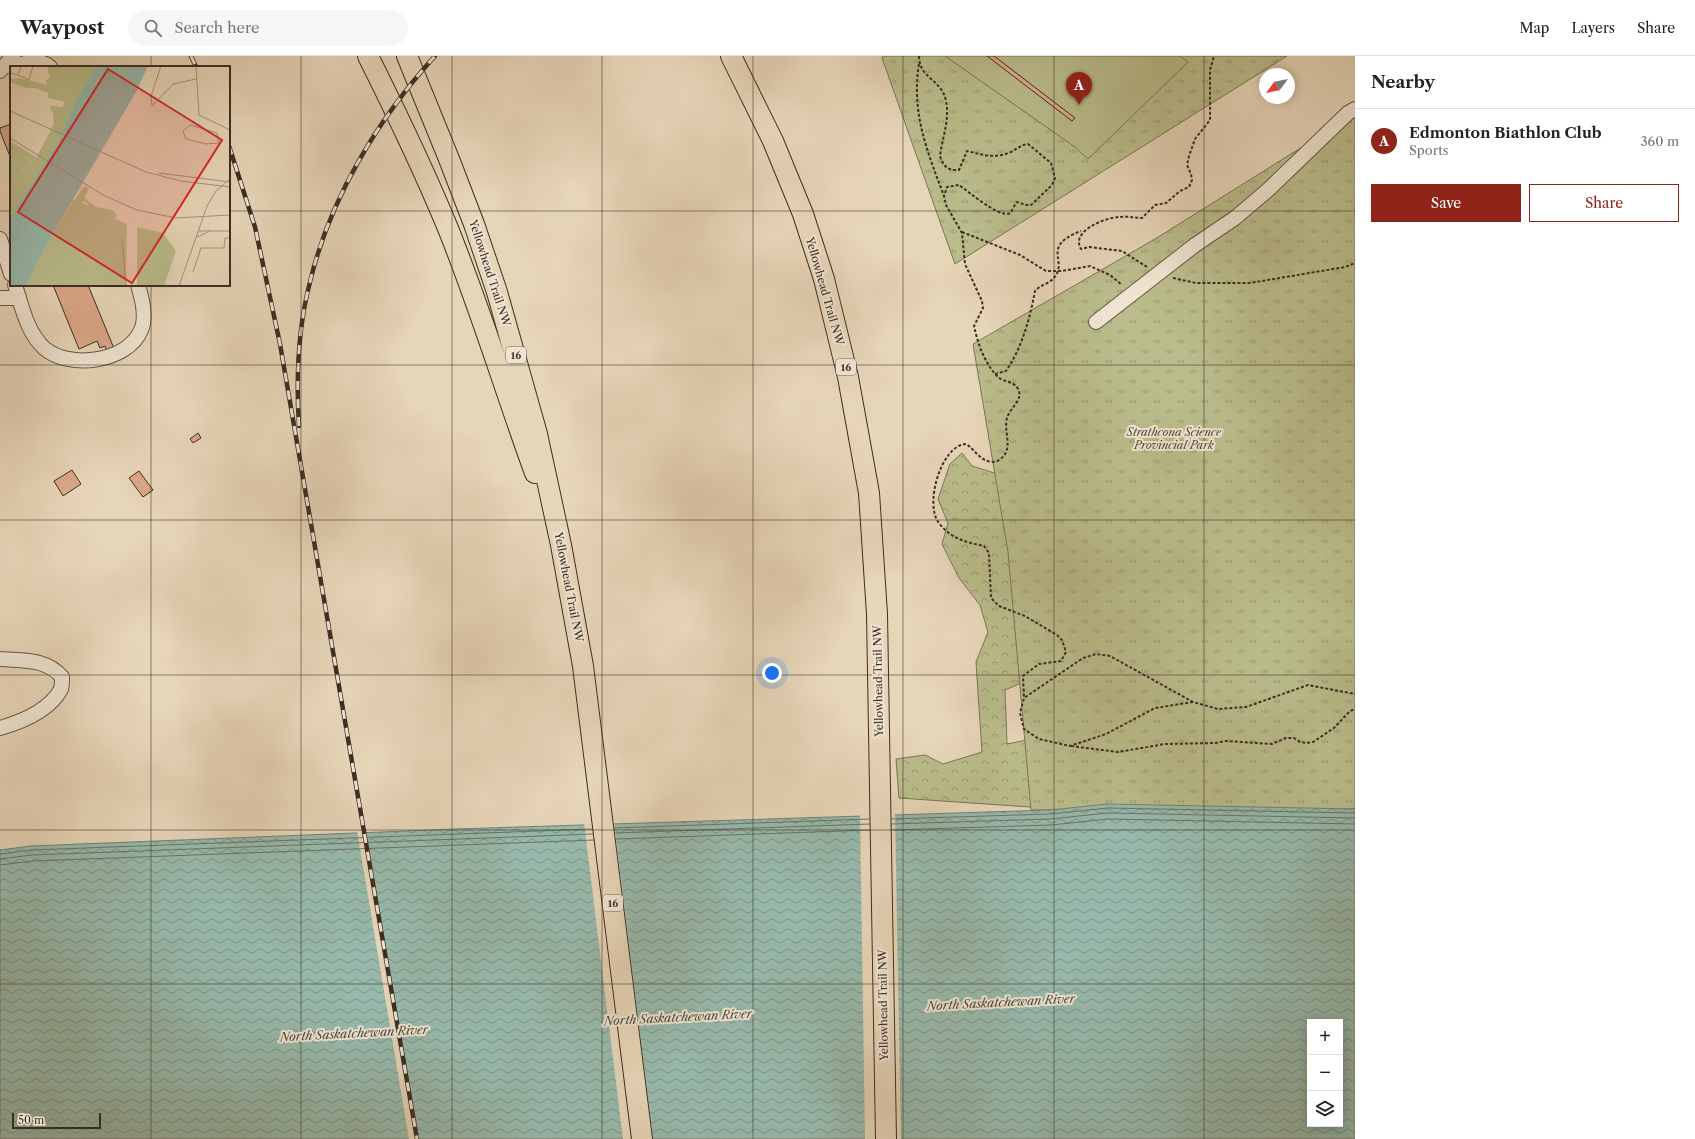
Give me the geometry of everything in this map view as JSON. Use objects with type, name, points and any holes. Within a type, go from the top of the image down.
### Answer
[{"type":"highway","points":[[368,56],[405,130],[447,225],[473,293],[510,406],[561,545]]},
{"type":"highway","name":"Yellowhead Trail NW","points":[[407,56],[455,173],[497,292],[537,434],[561,545],[583,666],[642,1139]]},
{"type":"highway","name":"Yellowhead Trail NW","points":[[731,56],[773,141],[803,214],[824,279],[838,332],[862,447],[869,493],[877,614],[886,1139]]},
{"type":"lane","points":[[0,72],[13,56]]},
{"type":"lane","points":[[15,66],[29,62],[46,64],[49,66]]},
{"type":"lane","points":[[0,72],[10,67]]},
{"type":"lane","points":[[1096,322],[1160,272],[1235,218],[1269,189],[1348,113],[1355,109]]},
{"type":"lane","points":[[0,239],[10,271]]},
{"type":"lane","points":[[15,286],[31,333],[45,349],[60,356],[81,361],[100,360],[117,354],[142,330],[143,310],[138,286]]},
{"type":"lane","points":[[0,298],[19,298]]},
{"type":"lane","points":[[0,659],[43,663],[54,668],[62,676],[61,688],[49,703],[32,715],[0,728]]},
{"type":"path","points":[[919,56],[916,92],[918,115],[928,153],[950,213],[962,232],[964,264],[982,301],[983,308],[974,326],[976,333],[982,352],[995,374],[1001,380],[1013,383],[1019,391],[1019,398],[1010,410],[1007,419],[1008,447],[1005,456],[997,461],[991,462],[979,456],[974,449],[966,444],[956,447],[949,454],[940,473],[932,497],[938,522],[948,533],[959,540],[984,546],[989,553],[991,598],[999,606],[1025,616],[1057,635],[1065,645],[1066,652],[1061,661],[1039,664],[1023,676],[1024,698],[1020,713],[1024,729],[1039,740],[1070,746],[1118,752],[1165,744],[1215,744],[1226,741],[1272,744],[1286,738],[1294,738],[1306,744],[1313,742],[1334,728],[1350,711],[1355,709]]},
{"type":"path","points":[[995,374],[1006,371],[1017,356],[1033,306],[1035,291],[1044,284],[1053,280],[1057,271],[1058,264],[1056,251],[1059,244],[1072,235],[1119,216],[1142,218],[1155,205],[1166,203],[1180,191],[1189,187],[1192,180],[1187,165],[1189,156],[1195,139],[1210,120],[1210,70],[1214,56]]},
{"type":"path","points":[[919,64],[924,73],[938,84],[946,101],[947,112],[940,156],[942,163],[946,168],[950,170],[959,170],[967,151],[991,158],[1011,152],[1020,144],[1028,144],[1051,163],[1055,172],[1052,185],[1031,205],[1017,202],[1012,212],[1008,213],[1002,214],[979,201],[959,185],[947,187],[944,197]]},
{"type":"path","points":[[1083,231],[1079,235],[1078,244],[1081,249],[1089,248],[1122,251],[1144,265],[1160,272],[1179,280],[1196,283],[1250,283],[1331,270],[1355,263]]},
{"type":"path","points":[[962,232],[1020,255],[1046,271],[1057,271],[1090,266],[1110,275],[1128,290],[1134,292]]},
{"type":"path","points":[[1024,698],[1083,658],[1096,654],[1110,656],[1193,702],[1218,709],[1246,707],[1308,685],[1355,694]]},
{"type":"path","points":[[1070,746],[1106,734],[1155,708],[1193,702]]},
{"type":"green space","points":[[883,56],[1287,56],[1268,68],[1259,68],[1259,74],[955,264],[882,58]]},
{"type":"green space","points":[[945,56],[1180,56],[1188,62],[1088,159],[1075,147]]},
{"type":"green space","name":"Strathcona Science Provincial Park","points":[[1355,114],[1355,809],[1031,810],[1008,552],[973,344],[1155,239]]},
{"type":"green space","points":[[962,453],[972,466],[1020,481],[1040,675],[1005,690],[1007,744],[1032,739],[1044,808],[899,798],[896,759],[925,755],[943,764],[982,752],[976,662],[988,632],[980,605],[959,578],[942,544],[948,523],[938,499],[950,464]]},
{"type":"water","name":"North Saskatchewan River","points":[[1108,804],[1355,809],[1355,1139],[0,1139],[0,850],[31,846],[456,829],[1050,810]]},
{"type":"pier","points":[[895,812],[901,1139],[865,1139],[860,814]]},
{"type":"pier","points":[[614,822],[653,1139],[623,1139],[584,823]]},
{"type":"pier","points":[[357,831],[365,831],[390,986],[419,1139],[409,1139]]},
{"type":"building","points":[[987,56],[994,56],[1075,118],[1072,121]]},
{"type":"building","points":[[10,124],[10,156],[0,131],[0,128]]},
{"type":"building","points":[[53,286],[88,286],[115,351],[108,354],[105,346],[100,348],[97,341],[79,349]]},
{"type":"building","points":[[198,433],[201,438],[193,443],[190,439]]},
{"type":"building","points":[[72,470],[81,484],[63,496],[54,481]]},
{"type":"building","points":[[139,471],[153,490],[143,497],[129,478]]},
{"type":"railway","points":[[191,56],[196,66]]},
{"type":"railway","points":[[299,426],[298,372],[300,335],[310,282],[330,220],[343,190],[376,133],[394,106],[435,56]]},
{"type":"railway","points":[[230,149],[255,227],[280,344],[417,1139]]},
{"type":"place","name":"Edmonton Biathlon Club","points":[[1079,105]]}]
